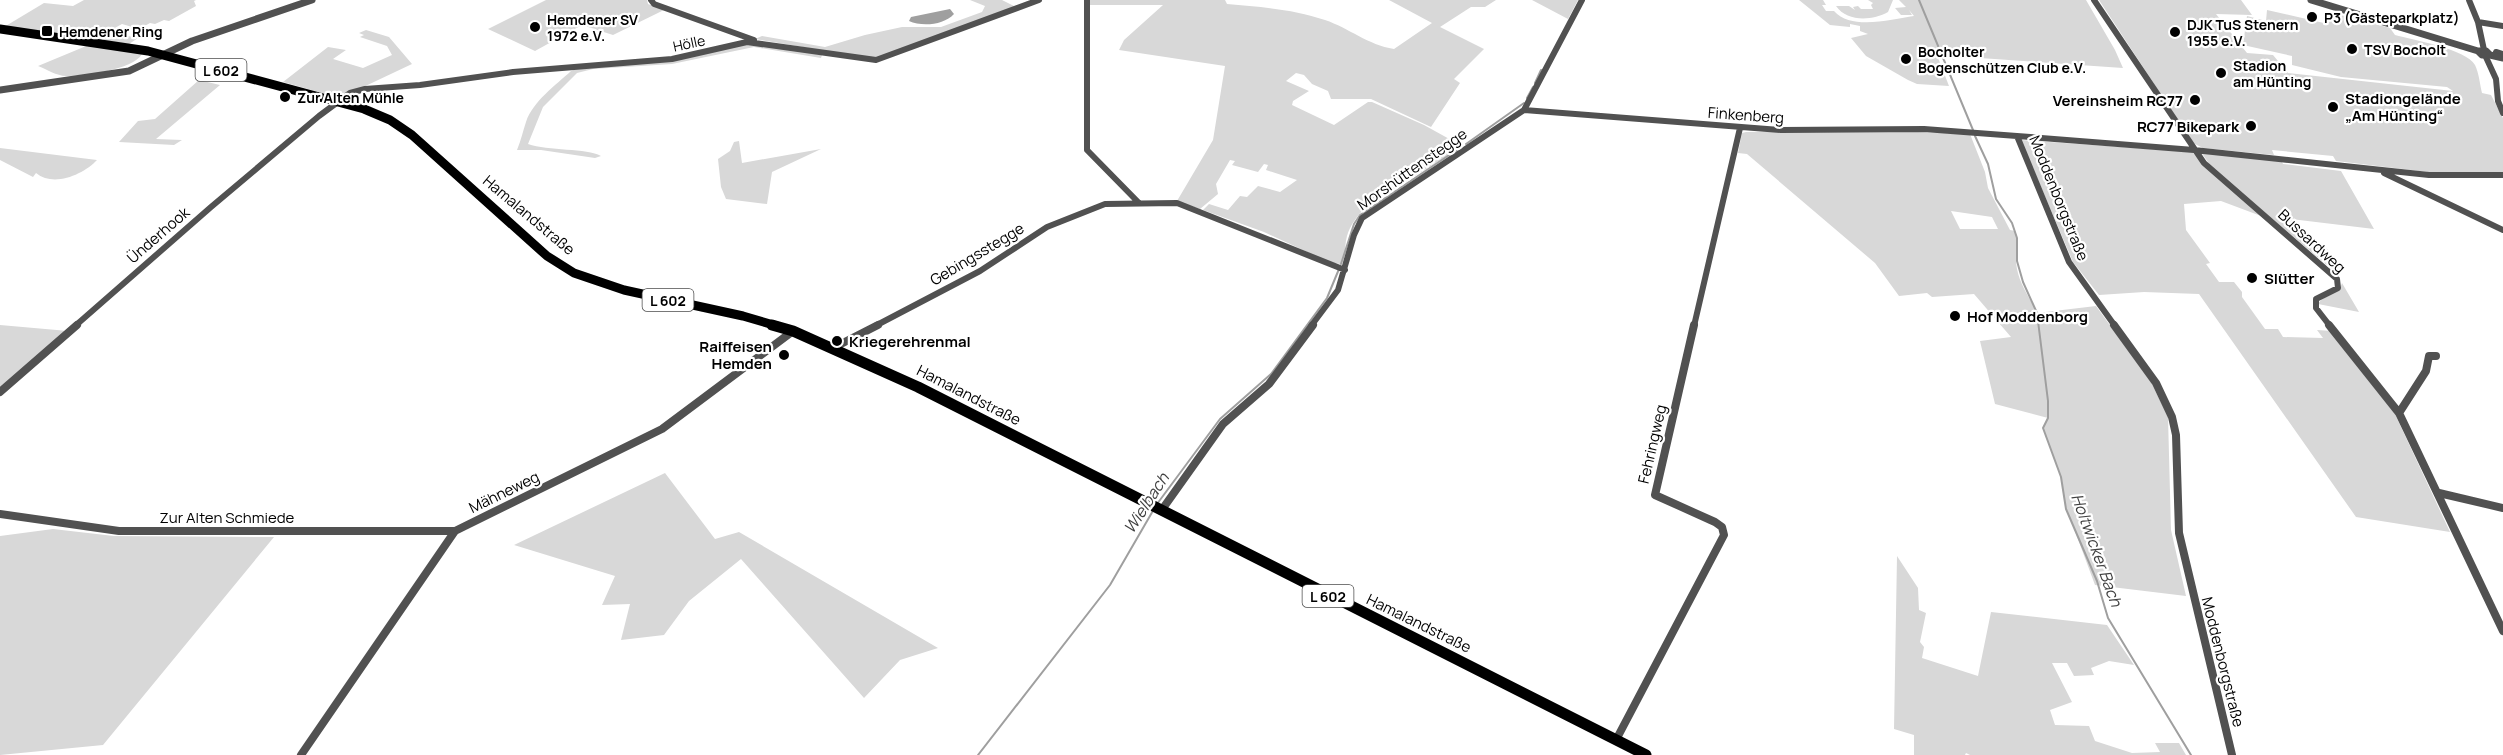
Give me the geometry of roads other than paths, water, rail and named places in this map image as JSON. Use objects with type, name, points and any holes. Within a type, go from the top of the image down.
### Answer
[{"type":"main road","name":"Hamalandstraße","points":[[0,29],[105,43],[163,55],[364,109],[402,127],[547,256],[574,273],[624,290],[743,316],[793,331],[833,348],[918,387],[1646,755]]},
{"type":"street","points":[[0,90],[119,74],[202,37],[312,0]]},
{"type":"street","points":[[651,0],[654,4],[759,42]]},
{"type":"street","name":"Hölle","points":[[337,102],[350,93],[365,89],[549,69],[672,59],[731,45],[759,42],[876,60],[1039,0]]},
{"type":"street","points":[[1087,0],[1087,150],[1139,203]]},
{"type":"street","name":"Morshüttenstegge","points":[[1157,509],[1223,424],[1269,384],[1338,290],[1358,225],[1368,212],[1524,110],[1582,0]]},
{"type":"street","points":[[2094,0],[2194,150]]},
{"type":"street","points":[[2311,0],[2486,53],[2503,56]]},
{"type":"street","points":[[2469,0],[2496,79],[2498,99],[2503,113]]},
{"type":"street","points":[[2478,22],[2503,26]]},
{"type":"street","name":"Ünderhook","points":[[0,392],[211,207],[337,102]]},
{"type":"street","name":"Finkenberg","points":[[1524,110],[1740,128],[1781,130],[1866,128],[2017,136]]},
{"type":"street","name":"Fehringweg","points":[[1616,740],[1725,535],[1722,527],[1714,522],[1655,495],[1740,128]]},
{"type":"street","name":"Moddenborgstraße","points":[[2232,755],[2179,533],[2176,435],[2172,417],[2156,383],[2069,262],[2017,136],[2194,150],[2378,170],[2441,175],[2503,175]]},
{"type":"street","name":"Bussardweg","points":[[2194,150],[2210,169],[2337,279],[2338,288],[2316,299],[2314,303],[2316,308],[2399,413],[2503,631]]},
{"type":"street","points":[[2378,170],[2503,230]]},
{"type":"street","name":"Gebingsstegge","points":[[833,348],[980,271],[1047,226],[1105,204],[1177,203],[1345,270]]},
{"type":"street","name":"Mähneweg","points":[[300,755],[455,531],[662,429],[793,331]]},
{"type":"street","points":[[2399,413],[2426,372],[2429,356],[2436,356]]},
{"type":"street","points":[[2439,493],[2503,508]]},
{"type":"street","name":"Zur Alten Schmiede","points":[[0,514],[119,531],[455,531]]},
{"type":"waterway","name":"Holtwicker Bach","points":[[1919,0],[1973,130]]},
{"type":"waterway","name":"Wielbach","points":[[1535,83],[1541,70]]},
{"type":"waterway","name":"Wielbach","points":[[1527,98],[1533,87]]},
{"type":"waterway","name":"Wielbach","points":[[1466,144],[1524,103]]},
{"type":"waterway","name":"Holtwicker Bach","points":[[1975,136],[1988,164],[1996,199],[2012,223],[2017,238],[2017,261],[2023,282],[2037,313],[2048,401],[2048,418],[2043,428],[2061,477],[2066,509],[2097,581],[2108,618],[2191,755]]},
{"type":"waterway","name":"Wielbach","points":[[1341,264],[1354,224],[1360,215],[1461,147]]},
{"type":"waterway","name":"Wielbach","points":[[1157,504],[1220,419],[1271,374],[1327,298],[1339,269]]},
{"type":"waterway","name":"Wielbach","points":[[978,755],[1110,585],[1154,509]]},
{"type":"place","name":"P3 (Gästeparkplatz)","points":[[2312,17]]},
{"type":"place","name":"Hemdener SV 1972 e.V.","points":[[535,27]]},
{"type":"place","name":"Hemdener Ring","points":[[47,31]]},
{"type":"place","name":"DJK TuS Stenern 1955 e.V.","points":[[2175,32]]},
{"type":"place","name":"TSV Bocholt","points":[[2352,49]]},
{"type":"place","name":"Bocholter Bogenschützen Club e.V.","points":[[1906,59]]},
{"type":"place","name":"Stadion am Hünting","points":[[2221,73]]},
{"type":"place","name":"Zur Alten Mühle","points":[[285,97]]},
{"type":"place","name":"Vereinsheim RC77","points":[[2195,100]]},
{"type":"place","name":"Stadiongelände „Am Hünting“","points":[[2333,107]]},
{"type":"place","name":"RC77 Bikepark","points":[[2251,126]]},
{"type":"place","name":"Slütter","points":[[2252,278]]},
{"type":"place","name":"Hof Moddenborg","points":[[1955,316]]},
{"type":"place","name":"Kriegerehrenmal","points":[[837,341]]},
{"type":"place","name":"Raiffeisen Hemden","points":[[784,355]]}]
